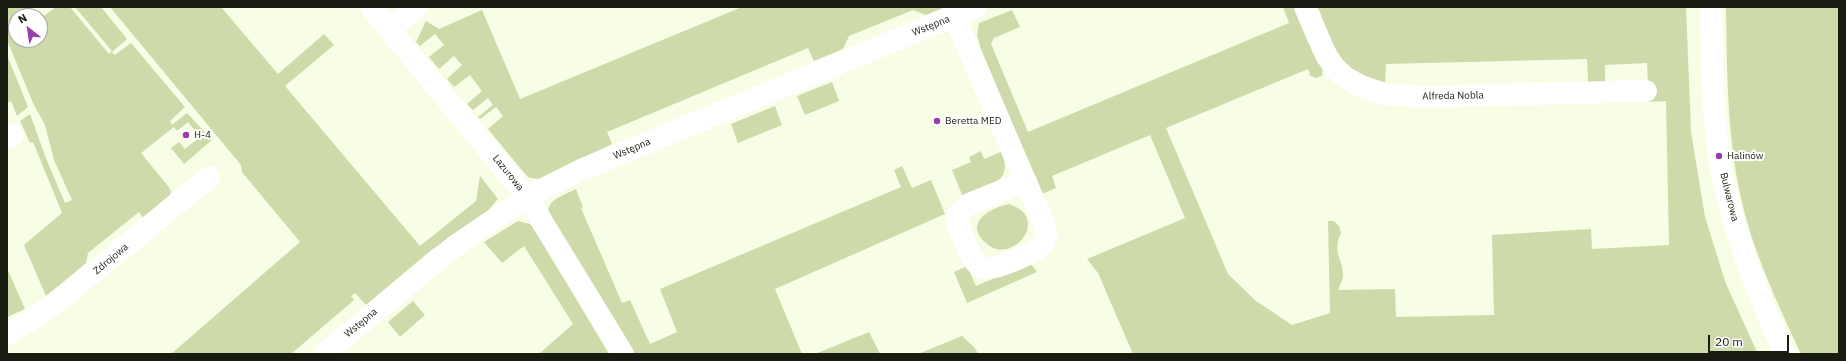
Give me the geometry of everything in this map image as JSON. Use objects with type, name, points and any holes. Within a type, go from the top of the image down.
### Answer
[{"type":"street","name":"Lazurowa","points":[[371,7],[527,197],[623,354]]},
{"type":"street","points":[[390,29],[417,7]]},
{"type":"street","name":"Wstępna","points":[[324,354],[434,262],[527,197],[581,170],[976,7]]},
{"type":"street","name":"Alfreda Nobla","points":[[1305,7],[1326,55],[1335,68],[1346,78],[1373,91],[1384,94],[1423,97],[1646,91]]},
{"type":"street","name":"Bulwarowa","points":[[1711,7],[1713,96],[1719,156],[1727,192],[1744,253],[1764,308],[1785,354]]},
{"type":"street","points":[[954,16],[1026,181]]},
{"type":"street","name":"Zdrojowa","points":[[7,334],[39,315],[66,295],[208,177]]},
{"type":"green space","points":[[7,7],[26,7],[27,8],[8,8],[8,42]]},
{"type":"green space","points":[[56,7],[70,7],[109,54],[112,51],[75,7],[101,7],[127,39],[112,52],[115,55],[131,43],[185,107],[170,121],[172,125],[187,113],[212,140],[184,164],[171,148],[179,142],[185,149],[200,137],[188,122],[177,131],[174,127],[141,153],[168,186],[171,191],[170,196],[144,219],[139,212],[88,253],[86,263],[46,296],[24,245],[62,213],[33,142],[30,143],[20,121],[30,114],[47,161],[65,203],[72,200],[54,160],[45,125],[33,103],[10,48],[48,48],[48,13]]},
{"type":"green space","points":[[110,7],[221,7],[278,74],[324,34],[334,45],[285,86],[420,246],[476,201],[480,176],[498,199],[486,213],[430,251],[366,305],[355,293],[351,296],[354,300],[291,354],[171,354],[300,242],[242,172],[241,165]]},
{"type":"green space","points":[[742,7],[945,7],[926,15],[913,10],[849,36],[843,49],[814,61],[808,48],[607,132],[612,144],[539,179],[530,178],[526,175],[488,129],[503,116],[496,107],[480,119],[478,117],[493,105],[488,98],[473,110],[467,104],[482,91],[470,75],[454,87],[447,79],[462,65],[454,56],[439,69],[429,57],[444,45],[435,34],[420,46],[416,42],[426,21],[439,29],[482,10],[520,99]]},
{"type":"green space","points":[[1283,7],[1294,7],[1308,42],[1323,67],[1322,76],[1316,78],[1309,75],[1310,73],[1308,69],[1166,128],[1228,274],[1256,301],[1292,325],[1330,313],[1328,221],[1334,221],[1339,226],[1341,233],[1337,246],[1342,265],[1343,277],[1338,290],[1395,289],[1396,317],[1494,315],[1492,235],[1591,229],[1592,249],[1669,245],[1666,101],[1649,102],[1647,63],[1605,65],[1605,82],[1588,82],[1587,59],[1386,64],[1385,84],[1354,72],[1345,63],[1327,32],[1318,7],[1686,7],[1691,132],[1705,217],[1726,284],[1758,354],[1133,354],[1098,273],[1087,259],[1185,218],[1150,135],[1052,176],[1056,188],[1042,194],[981,49],[977,35],[979,23],[1012,10],[1020,27],[994,38],[991,44],[1028,132],[1289,23]]},
{"type":"green space","points":[[1726,7],[1839,7],[1839,354],[1801,354],[1767,278],[1752,238],[1736,175],[1730,127]]},
{"type":"green space","points":[[7,55],[28,107],[17,116],[11,101],[7,103]]},
{"type":"green space","points":[[832,82],[839,101],[805,115],[797,96]]},
{"type":"green space","points":[[775,106],[782,125],[738,143],[731,124]]},
{"type":"green space","points":[[981,151],[984,159],[1001,152],[1005,162],[1004,171],[1001,177],[989,187],[963,197],[952,170],[971,162],[969,157]]},
{"type":"green space","points":[[902,166],[912,188],[931,180],[945,214],[775,289],[802,354],[634,354],[549,214],[550,205],[557,198],[576,189],[583,207],[581,208],[622,303],[630,300],[650,344],[677,332],[660,289],[901,187],[894,170]]},
{"type":"green space","points":[[1009,204],[1022,211],[1027,219],[1028,229],[1023,238],[1016,245],[1006,249],[996,249],[986,243],[980,236],[977,229],[978,223],[987,213]]},
{"type":"green space","points":[[518,221],[530,224],[534,228],[609,354],[539,354],[573,324],[524,246],[502,263],[484,242]]},
{"type":"green space","points":[[1030,263],[1037,272],[967,303],[954,272],[967,266],[976,286]]},
{"type":"green space","points":[[7,268],[25,309],[7,317]]},
{"type":"green space","points":[[413,301],[425,315],[400,337],[388,322]]},
{"type":"green space","points":[[869,332],[880,354],[815,354]]},
{"type":"green space","points":[[962,336],[975,348],[978,354],[918,354]]},
{"type":"place","name":"Beretta MED","points":[[937,121]]},
{"type":"place","name":"H-4","points":[[186,135]]},
{"type":"place","name":"Halinów","points":[[1719,156]]}]
